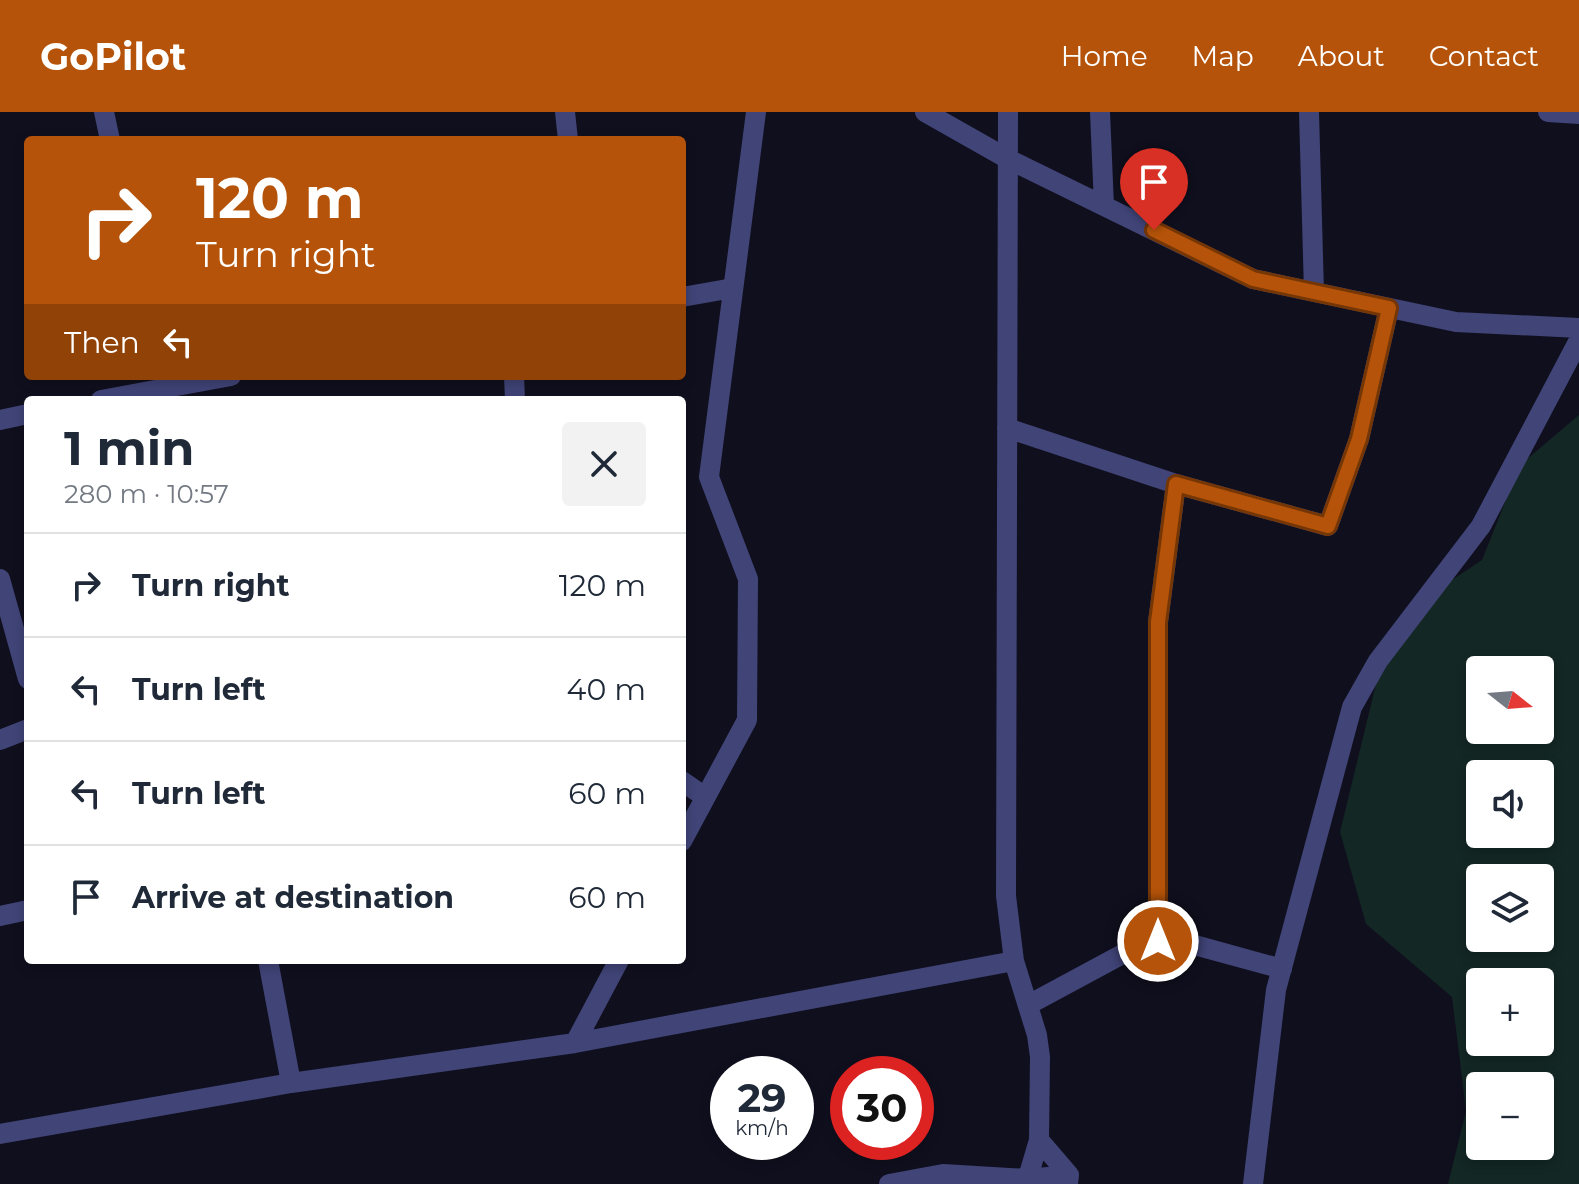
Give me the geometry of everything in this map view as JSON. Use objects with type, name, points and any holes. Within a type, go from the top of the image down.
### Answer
[{"type":"street","points":[[104,112],[109,136]]},
{"type":"street","points":[[565,112],[568,136]]},
{"type":"street","points":[[686,833],[747,720],[748,579],[709,477],[756,112]]},
{"type":"street","points":[[925,112],[1008,159],[1253,279],[1456,322],[1579,328]]},
{"type":"street","points":[[1008,112],[1006,896],[1014,961],[1037,1035],[1040,1057],[1039,1140],[1026,1182]]},
{"type":"street","points":[[1100,112],[1104,206]]},
{"type":"street","points":[[1309,112],[1314,292]]},
{"type":"street","points":[[1548,112],[1579,114]]},
{"type":"street","points":[[686,296],[733,288]]},
{"type":"street","points":[[1007,428],[1176,484],[1328,526],[1359,439],[1389,308]]},
{"type":"street","points":[[1253,1184],[1276,990],[1357,697],[1378,661],[1481,526],[1579,340]]},
{"type":"street","points":[[121,396],[208,380]]},
{"type":"street","points":[[0,420],[24,415]]},
{"type":"street","points":[[1158,941],[1158,622],[1176,484]]},
{"type":"street","points":[[0,579],[24,665]]},
{"type":"street","points":[[0,740],[24,731]]},
{"type":"street","points":[[686,784],[705,797]]},
{"type":"street","points":[[0,916],[24,911]]},
{"type":"street","points":[[1028,1005],[1132,949],[1158,941],[1180,941],[1282,969]]},
{"type":"street","points":[[0,1134],[291,1083],[575,1043],[1014,961]]},
{"type":"street","points":[[269,964],[291,1083]]},
{"type":"street","points":[[575,1043],[617,964]]},
{"type":"street","points":[[1039,1140],[1069,1180]]},
{"type":"street","points":[[889,1184],[943,1174],[1026,1182],[1069,1180]]},
{"type":"green space","points":[[1579,415],[1579,1184],[1448,1184],[1466,1111],[1452,997],[1366,924],[1340,832],[1376,684],[1428,596],[1482,560],[1520,465]]},
{"type":"route","points":[[1154,230],[1253,279],[1389,308],[1359,439],[1328,526],[1176,484],[1158,622],[1158,941]]}]
